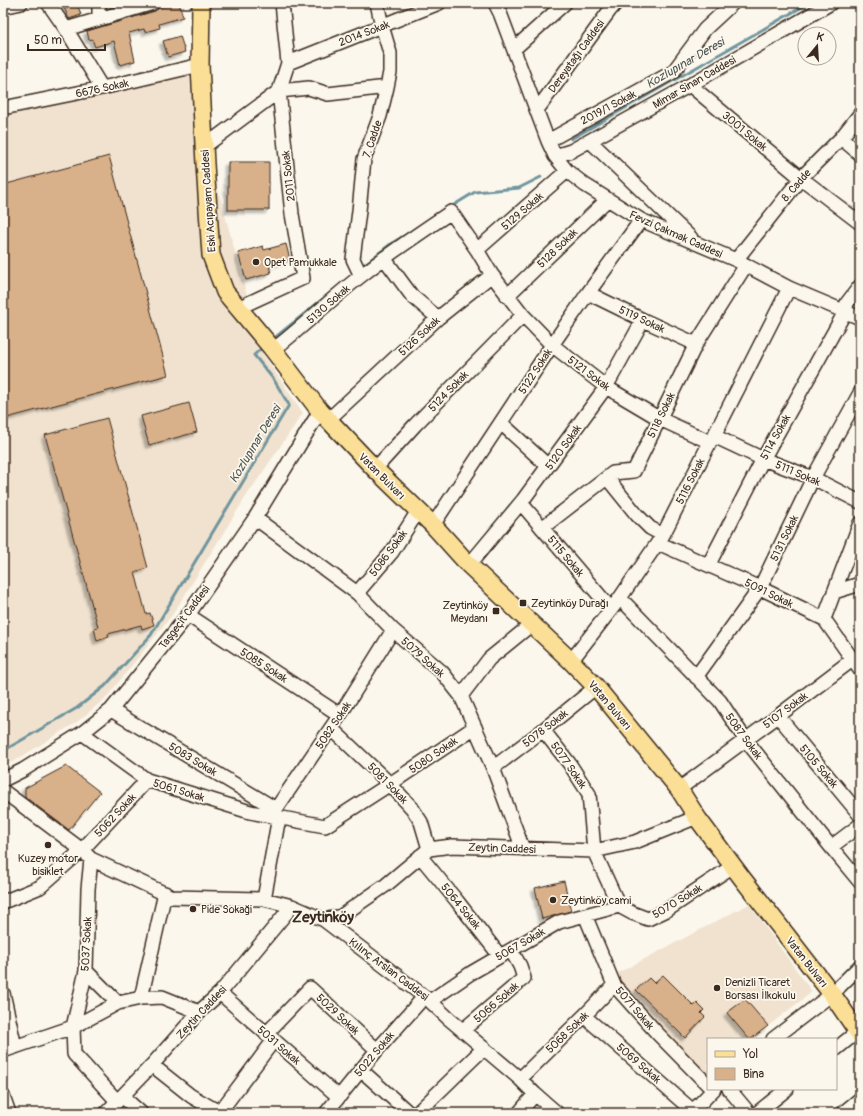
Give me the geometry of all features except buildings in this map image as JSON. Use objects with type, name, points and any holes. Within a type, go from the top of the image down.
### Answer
[{"type":"main road","name":"Eski Acıpayam Caddesi","points":[[201,3],[200,65],[211,255],[225,292],[324,415]]},
{"type":"main road","name":"Vatan Bulvarı","points":[[324,415],[469,565],[571,661],[596,687],[678,789],[733,866],[832,994],[859,1033]]},
{"type":"street","points":[[3,7],[21,3]]},
{"type":"street","points":[[48,3],[66,29],[102,88]]},
{"type":"street","points":[[99,3],[100,18]]},
{"type":"street","points":[[66,29],[153,3]]},
{"type":"street","name":"2011 Sokak","points":[[238,308],[303,278],[292,214],[279,92],[288,63],[282,3]]},
{"type":"street","name":"7. Cadde","points":[[360,274],[353,259],[364,159],[380,116],[390,72],[390,53],[377,3]]},
{"type":"street","name":"2014 Sokak","points":[[288,63],[439,3]]},
{"type":"street","points":[[514,49],[565,3]]},
{"type":"street","name":"2019/1 Sokak","points":[[548,141],[673,72],[705,29],[733,3]]},
{"type":"street","name":"Mimar Sinan Caddesi","points":[[555,156],[571,151],[590,141],[831,3]]},
{"type":"street","name":"Dereyatağı Caddesi","points":[[537,110],[610,5]]},
{"type":"street","name":"Fevzi Çakmak Caddesi","points":[[498,6],[548,141],[555,156],[567,171],[607,200],[641,220],[741,263],[789,288],[860,318]]},
{"type":"street","name":"6676 Sokak","points":[[3,108],[102,88],[200,65]]},
{"type":"street","name":"3001 Sokak","points":[[690,85],[801,178],[860,223]]},
{"type":"street","points":[[205,146],[279,92],[309,88],[328,94],[387,87]]},
{"type":"street","name":"8. Cadde","points":[[741,263],[801,178],[841,138],[860,114]]},
{"type":"street","points":[[841,138],[860,154]]},
{"type":"street","points":[[590,141],[696,244]]},
{"type":"street","name":"5129 Sokak","points":[[477,250],[567,171]]},
{"type":"street","name":"5128 Sokak","points":[[507,296],[607,200]]},
{"type":"street","name":"5130 Sokak","points":[[269,345],[298,330],[360,274],[451,212],[477,250]]},
{"type":"street","name":"5122 Sokak","points":[[432,525],[552,345],[641,220]]},
{"type":"street","points":[[477,250],[492,275]]},
{"type":"street","points":[[384,258],[412,296],[438,318]]},
{"type":"street","name":"5118 Sokak","points":[[542,528],[613,473],[634,471],[696,344],[741,263]]},
{"type":"street","name":"5121 Sokak","points":[[492,275],[523,315],[552,345],[606,387],[660,419],[712,439]]},
{"type":"street","name":"5126 Sokak","points":[[324,415],[438,318],[492,275]]},
{"type":"street","name":"5114 Sokak","points":[[708,564],[763,458],[845,312],[847,303],[860,286]]},
{"type":"street","name":"5116 Sokak","points":[[571,661],[620,598],[660,539],[789,288]]},
{"type":"street","name":"5119 Sokak","points":[[588,293],[696,344]]},
{"type":"street","name":"5124 Sokak","points":[[375,469],[415,425],[523,315]]},
{"type":"street","name":"5120 Sokak","points":[[469,565],[521,503],[606,387],[644,320]]},
{"type":"street","name":"5131 Sokak","points":[[696,677],[760,588],[813,478],[860,393]]},
{"type":"street","name":"Taşgeçit Caddesi","points":[[3,780],[23,770],[82,733],[111,710],[188,615],[324,415]]},
{"type":"street","points":[[501,423],[548,466]]},
{"type":"street","name":"5111 Sokak","points":[[712,439],[813,478],[860,502]]},
{"type":"street","name":"5091 Sokak","points":[[606,478],[637,515],[660,539],[824,620],[858,666]]},
{"type":"street","name":"5115 Sokak","points":[[521,503],[611,609]]},
{"type":"street","name":"5086 Sokak","points":[[357,593],[392,552],[418,511]]},
{"type":"street","name":"5079 Sokak","points":[[255,518],[357,593],[393,630],[442,672],[461,696],[493,768],[523,849]]},
{"type":"street","points":[[824,620],[860,523]]},
{"type":"street","points":[[834,592],[860,584]]},
{"type":"street","name":"5087 Sokak","points":[[620,598],[720,701],[745,740],[860,882]]},
{"type":"street","name":"5085 Sokak","points":[[188,615],[340,715]]},
{"type":"street","points":[[461,696],[489,659],[532,624]]},
{"type":"street","name":"5082 Sokak","points":[[274,814],[340,715],[393,630]]},
{"type":"street","name":"5107 Sokak","points":[[678,789],[778,716],[858,666]]},
{"type":"street","name":"5078 Sokak","points":[[493,768],[596,687]]},
{"type":"street","name":"5083 Sokak","points":[[111,710],[274,814]]},
{"type":"street","name":"5105 Sokak","points":[[778,716],[860,815]]},
{"type":"street","name":"5080 Sokak","points":[[390,784],[475,727]]},
{"type":"street","name":"5081 Sokak","points":[[331,728],[390,784],[412,808],[421,822],[425,853]]},
{"type":"street","name":"5077 Sokak","points":[[543,730],[569,763],[589,794],[594,851],[619,906]]},
{"type":"street","name":"5061 Sokak","points":[[82,733],[147,780],[250,812],[274,814],[325,826],[390,784]]},
{"type":"street","name":"5062 Sokak","points":[[3,902],[40,887],[86,854],[147,780]]},
{"type":"street","name":"Kılınç Arslan Caddesi","points":[[3,791],[86,854],[172,896],[264,899],[292,906],[324,920],[427,999],[557,1113]]},
{"type":"street","points":[[264,899],[274,814]]},
{"type":"street","name":"Zeytin Caddesi","points":[[425,853],[452,846],[594,851],[635,842],[697,817]]},
{"type":"street","points":[[831,847],[860,825]]},
{"type":"street","points":[[324,920],[341,916],[386,885],[425,853]]},
{"type":"street","name":"5064 Sokak","points":[[425,853],[457,901],[505,953]]},
{"type":"street","name":"5037 Sokak","points":[[86,854],[88,889],[86,971],[73,1027],[74,1054],[120,1099],[141,1113]]},
{"type":"street","name":"5070 Sokak","points":[[619,906],[648,919],[667,910],[733,866]]},
{"type":"street","points":[[141,998],[165,893]]},
{"type":"street","name":"Zeytin Caddesi","points":[[106,1113],[152,1065],[199,1012],[220,993],[292,906]]},
{"type":"street","name":"5067 Sokak","points":[[427,999],[559,922],[619,906]]},
{"type":"street","name":"5071 Sokak","points":[[585,915],[614,985],[657,1033],[707,1083]]},
{"type":"street","name":"5066 Sokak","points":[[463,1030],[524,978],[520,966],[505,953]]},
{"type":"street","points":[[774,1038],[832,994],[860,966]]},
{"type":"street","points":[[86,971],[118,1003]]},
{"type":"street","name":"5068 Sokak","points":[[520,1079],[614,985]]},
{"type":"street","name":"5029 Sokak","points":[[270,1037],[310,988],[377,1050]]},
{"type":"street","points":[[3,993],[9,1049],[73,1027],[118,1003],[141,998],[162,997],[199,1012]]},
{"type":"street","name":"5031 Sokak","points":[[220,993],[339,1097]]},
{"type":"street","name":"5022 Sokak","points":[[326,1113],[377,1050],[427,999]]},
{"type":"street","name":"5069 Sokak","points":[[584,1016],[692,1112]]},
{"type":"street","points":[[837,1048],[859,1033]]},
{"type":"street","points":[[152,1065],[191,1096],[218,1111],[230,1109],[270,1037]]},
{"type":"street","points":[[417,1113],[484,1048]]},
{"type":"street","points":[[361,1070],[409,1113]]},
{"type":"street","points":[[692,1112],[710,1090]]},
{"type":"street","points":[[730,1090],[749,1113]]},
{"type":"street","points":[[757,1113],[771,1094],[784,1090]]},
{"type":"street","points":[[519,1113],[535,1094]]},
{"type":"street","points":[[3,1096],[9,1113]]},
{"type":"street","points":[[843,1113],[860,1100]]},
{"type":"shaded area","points":[[191,68],[208,153],[263,354],[303,413],[245,498],[173,614],[106,698],[77,722],[13,762],[3,764],[3,108]]},
{"type":"shaded area","name":"Denizli Ticaret Borsası İlkokulu","points":[[749,904],[812,992],[752,1038],[707,1038],[706,1074],[622,985],[618,973]]},
{"type":"waterway","name":"Kozlupınar Deresi","points":[[571,139],[809,3]]},
{"type":"waterway","name":"Kozlupınar Deresi","points":[[449,208],[475,192],[519,188],[541,177]]},
{"type":"waterway","name":"Kozlupınar Deresi","points":[[360,268],[392,243],[412,231]]},
{"type":"waterway","name":"Kozlupınar Deresi","points":[[272,340],[345,281]]},
{"type":"waterway","name":"Kozlupınar Deresi","points":[[3,751],[77,708],[105,686],[151,635],[289,405],[274,380],[254,355],[264,346]]},
{"type":"place","name":"Opet Pamukkale","points":[[256,262]]},
{"type":"place","name":"Zeytinköy Durağı","points":[[523,603]]},
{"type":"place","name":"Zeytinköy Meydanı","points":[[496,611]]},
{"type":"place","name":"Kuzey motor bisiklet","points":[[48,845]]},
{"type":"place","name":"Zeytinköy cami","points":[[553,900]]},
{"type":"place","name":"Pide Sokaği","points":[[193,909]]},
{"type":"place","name":"Denizli Ticaret Borsası İlkokulu","points":[[717,988]]},
{"type":"district","name":"Zeytinköy","points":[[323,917]]}]
